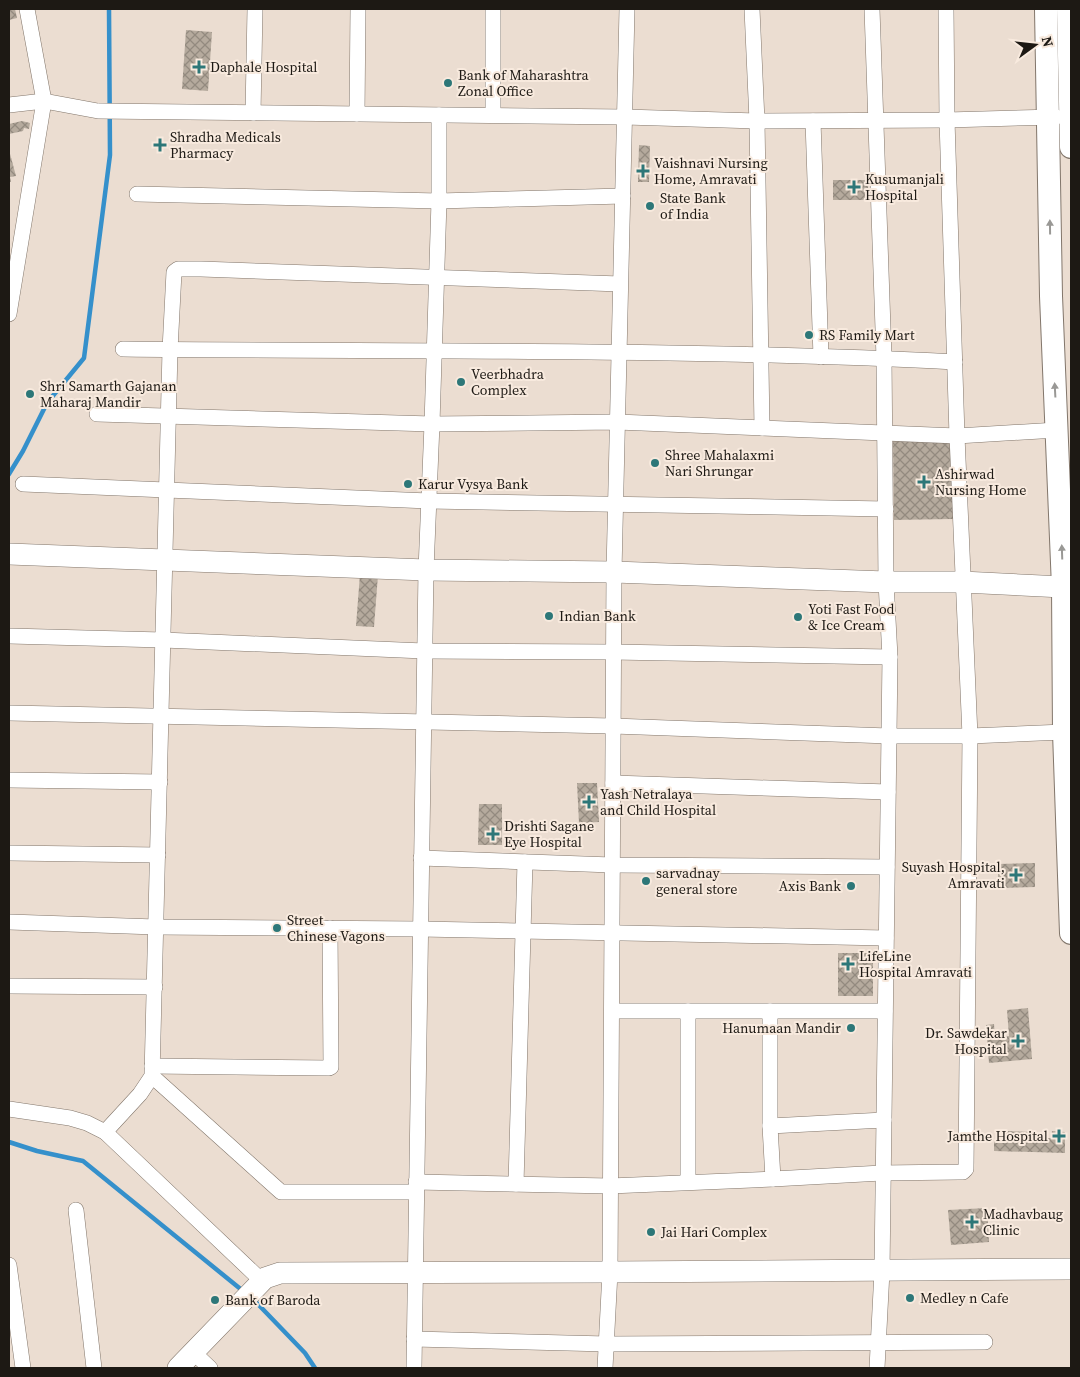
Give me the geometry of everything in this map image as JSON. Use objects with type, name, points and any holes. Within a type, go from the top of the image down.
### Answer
[{"type":"main road","points":[[1046,9],[1051,296],[1064,429],[1065,462],[1067,587],[1064,732],[1071,933]]},
{"type":"main road","points":[[1068,9],[1071,147]]},
{"type":"street","points":[[9,314],[14,265],[44,101],[27,9]]},
{"type":"street","points":[[253,113],[255,9]]},
{"type":"street","points":[[356,114],[358,9]]},
{"type":"street","points":[[493,9],[493,115]]},
{"type":"street","points":[[605,1368],[610,1272],[615,505],[627,9]]},
{"type":"street","points":[[752,9],[757,121],[762,428]]},
{"type":"street","points":[[872,9],[884,358],[886,582],[890,657],[882,1270],[877,1368]]},
{"type":"street","points":[[152,1071],[281,1192],[516,1184],[610,1186],[882,1173],[963,1172],[966,1168],[970,736],[954,362],[946,9]]},
{"type":"street","points":[[9,105],[44,101],[98,111],[439,114],[757,121],[948,120],[1070,116]]},
{"type":"street","points":[[414,1368],[424,651],[435,350],[439,114]]},
{"type":"street","points":[[813,120],[821,357]]},
{"type":"street","points":[[137,194],[439,201],[623,196]]},
{"type":"street","points":[[105,1132],[140,1094],[152,1071],[170,350],[174,272],[178,269],[620,284]]},
{"type":"street","points":[[123,349],[435,350],[884,358],[954,362]]},
{"type":"street","points":[[97,414],[432,424],[617,422],[957,436],[1064,429]]},
{"type":"street","points":[[23,484],[429,501],[886,509]]},
{"type":"street","points":[[9,554],[426,570],[614,572],[886,582],[962,582],[1067,587]]},
{"type":"street","points":[[9,636],[163,640],[424,651],[890,657]]},
{"type":"street","points":[[9,713],[613,726],[889,736],[970,736],[1064,732]]},
{"type":"street","points":[[9,780],[160,782]]},
{"type":"street","points":[[613,783],[888,792]]},
{"type":"street","points":[[9,853],[158,855]]},
{"type":"street","points":[[421,858],[612,866],[887,867]]},
{"type":"street","points":[[516,1184],[525,862]]},
{"type":"street","points":[[9,922],[156,927],[523,930],[886,938]]},
{"type":"street","points":[[152,1071],[331,1067],[330,928]]},
{"type":"street","points":[[9,986],[155,987]]},
{"type":"street","points":[[612,1011],[885,1011]]},
{"type":"street","points":[[688,1011],[688,1182]]},
{"type":"street","points":[[770,1011],[770,1126],[773,1179]]},
{"type":"street","points":[[9,1109],[70,1118],[87,1123],[105,1132],[258,1285]]},
{"type":"street","points":[[770,1126],[884,1120]]},
{"type":"street","points":[[76,1210],[94,1368]]},
{"type":"street","points":[[9,1265],[23,1368]]},
{"type":"street","points":[[178,1368],[265,1278],[280,1273],[1071,1269]]},
{"type":"street","points":[[414,1339],[607,1344],[879,1341],[984,1342]]},
{"type":"street","points":[[193,1352],[210,1368]]},
{"type":"building","points":[[9,9],[15,9],[17,18],[9,20]]},
{"type":"building","points":[[186,30],[212,32],[208,91],[182,89]]},
{"type":"building","points":[[22,121],[30,123],[29,129],[24,128],[23,131],[9,134],[9,124]]},
{"type":"building","points":[[639,145],[650,146],[649,182],[638,182]]},
{"type":"building","points":[[9,150],[16,176],[10,177],[11,182],[9,182]]},
{"type":"building","points":[[833,180],[868,180],[868,200],[833,200]]},
{"type":"building","points":[[952,440],[953,519],[894,520],[893,441]]},
{"type":"building","points":[[360,574],[378,575],[374,627],[356,626]]},
{"type":"building","points":[[577,783],[597,783],[599,822],[579,823]]},
{"type":"building","points":[[479,804],[502,804],[502,845],[478,845]]},
{"type":"building","points":[[1035,863],[1035,887],[998,888],[998,864]]},
{"type":"building","points":[[838,953],[873,953],[873,996],[838,996]]},
{"type":"building","points":[[1028,1008],[1032,1059],[989,1063],[986,1025],[994,1024],[995,1038],[1009,1036],[1007,1010]]},
{"type":"building","points":[[1004,1131],[1036,1132],[1036,1138],[1051,1138],[1052,1131],[1065,1132],[1065,1153],[994,1151],[994,1141],[1004,1141]]},
{"type":"building","points":[[987,1208],[989,1242],[951,1245],[948,1210]]},
{"type":"waterway","points":[[9,474],[47,403],[84,358],[110,155],[109,9]]},
{"type":"waterway","points":[[9,1142],[37,1151],[83,1161],[243,1291]]},
{"type":"waterway","points":[[253,1299],[305,1353],[315,1368]]},
{"type":"place","name":"Daphale Hospital","points":[[199,67]]},
{"type":"place","name":"Bank of Maharashtra Zonal Office","points":[[448,83]]},
{"type":"place","name":"Shradha Medicals Pharmacy","points":[[160,145]]},
{"type":"place","name":"Vaishnavi Nursing Home, Amravati","points":[[643,171]]},
{"type":"place","name":"Kusumanjali Hospital","points":[[854,187]]},
{"type":"place","name":"State Bank of India","points":[[650,206]]},
{"type":"place","name":"RS Family Mart","points":[[809,335]]},
{"type":"place","name":"Veerbhadra Complex","points":[[461,382]]},
{"type":"place","name":"Shri Samarth Gajanan Maharaj Mandir","points":[[30,394]]},
{"type":"place","name":"Shree Mahalaxmi Nari Shrungar","points":[[655,463]]},
{"type":"place","name":"Ashirwad Nursing Home","points":[[924,482]]},
{"type":"place","name":"Karur Vysya Bank","points":[[408,484]]},
{"type":"place","name":"Indian Bank","points":[[549,616]]},
{"type":"place","name":"Yoti Fast Food & Ice Cream","points":[[798,617]]},
{"type":"place","name":"Yash Netralaya and Child Hospital","points":[[589,802]]},
{"type":"place","name":"Drishti Sagane Eye Hospital","points":[[493,834]]},
{"type":"place","name":"Suyash Hospital, Amravati","points":[[1016,875]]},
{"type":"place","name":"sarvadnay general store","points":[[646,881]]},
{"type":"place","name":"Axis Bank","points":[[851,886]]},
{"type":"place","name":"Street Chinese Vagons","points":[[277,928]]},
{"type":"place","name":"LifeLine Hospital Amravati","points":[[848,964]]},
{"type":"place","name":"Hanumaan Mandir","points":[[851,1028]]},
{"type":"place","name":"Dr. Sawdekar Hospital","points":[[1018,1041]]},
{"type":"place","name":"Jamthe Hospital","points":[[1059,1136]]},
{"type":"place","name":"Madhavbaug Clinic","points":[[972,1222]]},
{"type":"place","name":"Jai Hari Complex","points":[[651,1232]]},
{"type":"place","name":"Medley n Cafe","points":[[910,1298]]},
{"type":"place","name":"Bank of Baroda","points":[[215,1300]]}]
